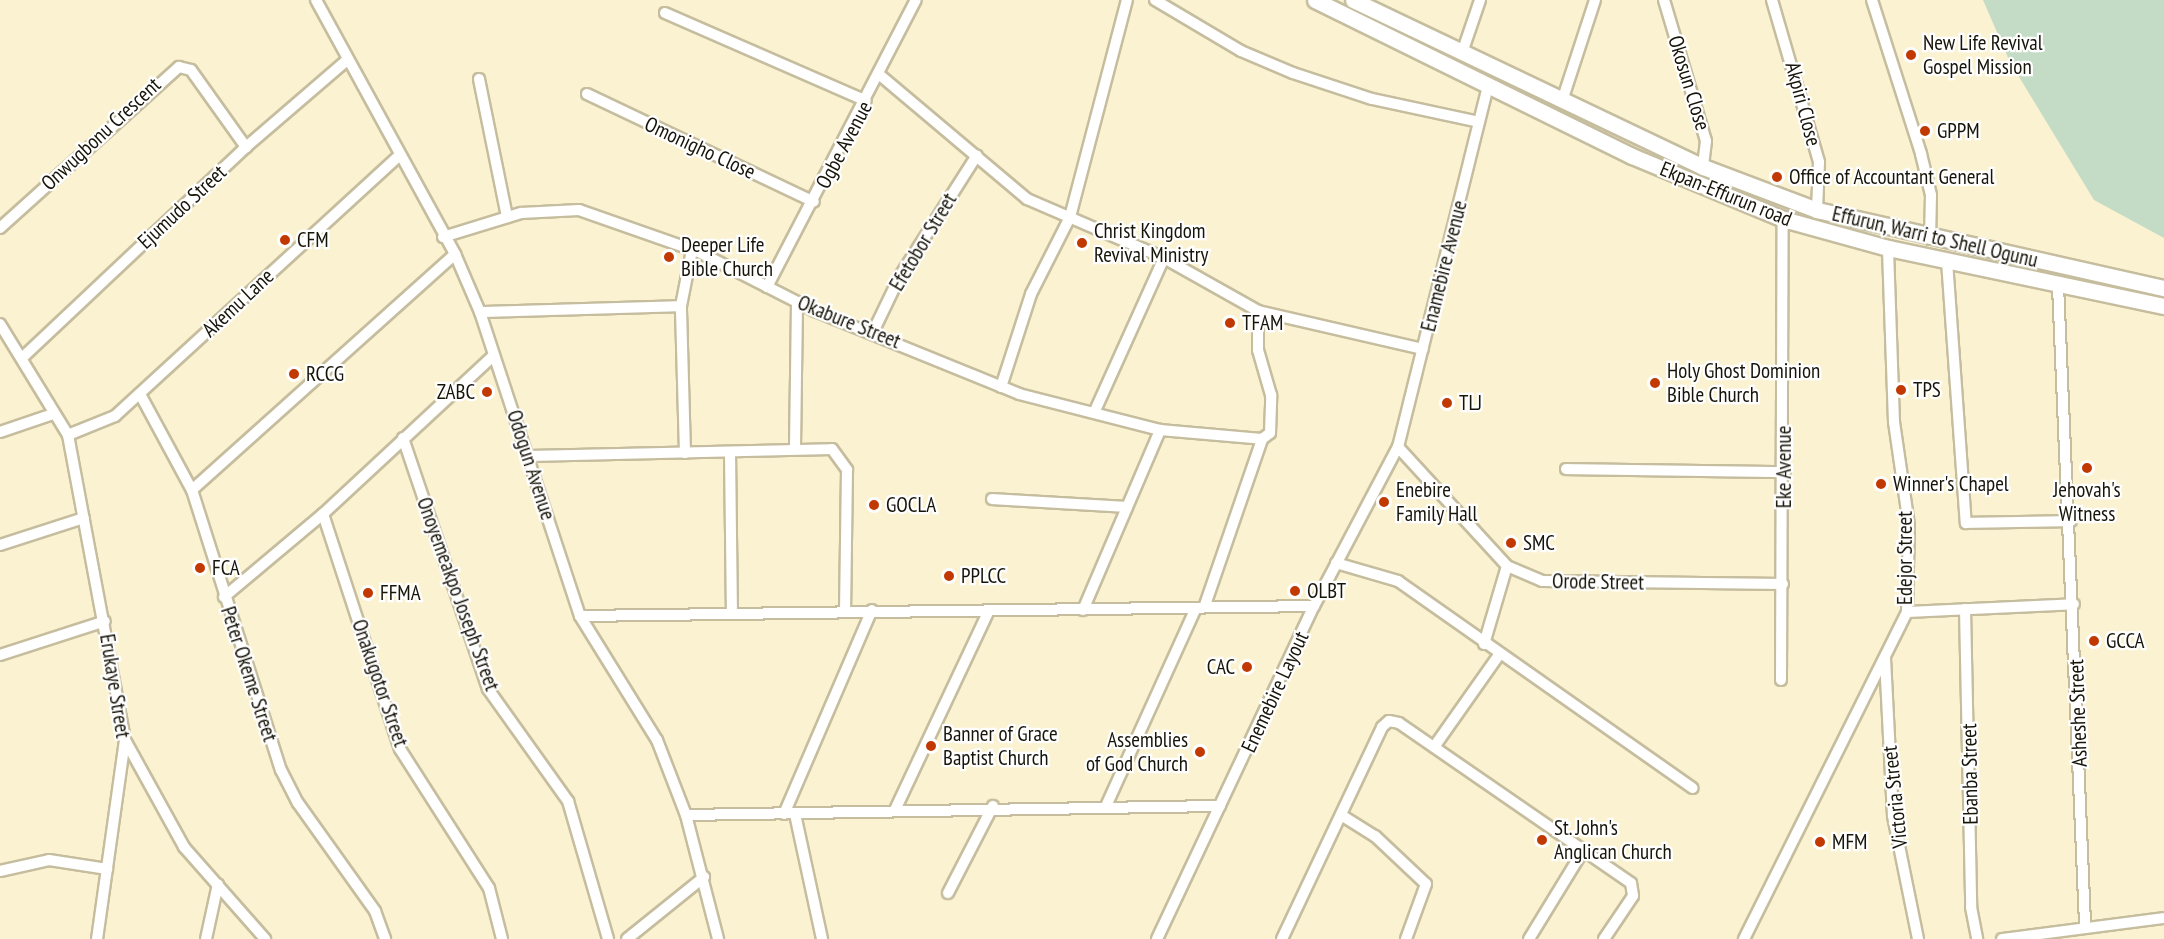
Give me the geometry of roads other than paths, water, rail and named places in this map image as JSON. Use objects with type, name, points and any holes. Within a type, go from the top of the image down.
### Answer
[{"type":"main road","name":"Ekpan-Effurun road","points":[[1316,0],[1632,156],[1783,219],[1888,248],[2164,306]]},
{"type":"main road","name":"Effurun, Warri to Shell Ogunu","points":[[1357,1],[1703,167],[1817,210],[1930,239],[2164,288]]},
{"type":"street","name":"Odogun Avenue","points":[[316,0],[346,61],[443,237],[455,254],[480,312],[580,616],[657,740],[686,815],[704,877],[718,939]]},
{"type":"street","name":"Ogbe Avenue","points":[[767,287],[881,76],[916,0]]},
{"type":"street","points":[[1001,387],[1031,294],[1070,217],[1127,0]]},
{"type":"street","points":[[1155,0],[1241,51],[1293,73],[1372,99],[1479,122]]},
{"type":"street","points":[[1462,50],[1480,0]]},
{"type":"street","points":[[1562,101],[1595,0]]},
{"type":"street","name":"Okosun Close","points":[[1664,0],[1706,141],[1703,167]]},
{"type":"street","name":"Akpiri Close","points":[[1772,0],[1819,162],[1817,210]]},
{"type":"street","points":[[1872,0],[1921,154],[1931,195],[1930,239]]},
{"type":"street","points":[[665,13],[866,101]]},
{"type":"street","name":"Ejumudo Street","points":[[22,358],[246,147],[346,61]]},
{"type":"street","name":"Onwugbonu Crescent","points":[[0,228],[179,67],[191,70],[246,147]]},
{"type":"street","points":[[881,76],[978,155],[1027,199],[1164,258],[1258,311],[1423,349]]},
{"type":"street","points":[[479,79],[507,218]]},
{"type":"street","name":"Enamebire Avenue","points":[[1398,447],[1488,85]]},
{"type":"street","name":"Omonigho Close","points":[[587,94],[814,202]]},
{"type":"street","name":"Efetobor Street","points":[[873,332],[900,276],[978,155]]},
{"type":"street","name":"Akemu Lane","points":[[68,435],[115,416],[399,156]]},
{"type":"street","name":"Okabure Street","points":[[443,237],[549,208],[579,210],[692,250],[797,302],[1001,387],[1160,430],[1262,439]]},
{"type":"street","name":"Eke Avenue","points":[[1781,680],[1785,472],[1783,219]]},
{"type":"street","name":"Edejor Street","points":[[1744,939],[1907,612],[1909,525],[1894,422],[1888,248]]},
{"type":"street","points":[[685,453],[681,306],[692,250]]},
{"type":"street","points":[[192,490],[455,254]]},
{"type":"street","points":[[1094,413],[1164,258]]},
{"type":"street","points":[[1947,261],[1966,523],[2071,521]]},
{"type":"street","name":"Asheshe Street","points":[[2058,285],[2071,521],[2085,925]]},
{"type":"street","points":[[795,447],[797,302]]},
{"type":"street","points":[[480,312],[681,306]]},
{"type":"street","points":[[1107,804],[1134,754],[1200,607],[1262,439],[1270,433],[1273,417],[1258,350],[1258,311]]},
{"type":"street","points":[[0,324],[50,399],[53,414],[68,435]]},
{"type":"street","points":[[224,597],[324,514],[494,355]]},
{"type":"street","name":"Peter Okeme Street","points":[[140,394],[192,490],[224,597],[281,770],[298,803],[375,911],[385,939]]},
{"type":"street","points":[[0,432],[53,414]]},
{"type":"street","points":[[1083,610],[1160,430]]},
{"type":"street","name":"Erukaye Street","points":[[68,435],[105,621],[125,740],[97,939]]},
{"type":"street","name":"Onoyemeakpo Joseph Street","points":[[403,438],[488,689],[568,801],[608,939]]},
{"type":"street","points":[[529,456],[730,453],[795,447],[832,449],[845,462],[845,610]]},
{"type":"street","name":"Enemebire Layout","points":[[1157,939],[1314,606],[1398,447]]},
{"type":"street","name":"Orode Street","points":[[1398,447],[1507,567],[1542,581],[1783,584]]},
{"type":"street","points":[[730,453],[732,611]]},
{"type":"street","points":[[1566,470],[1785,472]]},
{"type":"street","points":[[992,499],[1127,507]]},
{"type":"street","name":"Onakugotor Street","points":[[324,514],[400,749],[489,888],[502,939]]},
{"type":"street","points":[[0,545],[84,518]]},
{"type":"street","points":[[1336,563],[1398,581],[1484,644],[1692,788]]},
{"type":"street","points":[[1484,644],[1507,567]]},
{"type":"street","points":[[1907,612],[2074,604]]},
{"type":"street","points":[[580,616],[732,611],[1083,610],[1314,606]]},
{"type":"street","name":"Ebanba Street","points":[[1965,609],[1971,907],[1977,939]]},
{"type":"street","points":[[784,814],[872,610]]},
{"type":"street","points":[[896,810],[989,610]]},
{"type":"street","points":[[0,656],[105,621]]},
{"type":"street","name":"Victoria Street","points":[[1885,654],[1893,816],[1918,939]]},
{"type":"street","points":[[1434,747],[1500,655]]},
{"type":"street","points":[[1282,939],[1382,727],[1399,723],[1633,888],[1604,939]]},
{"type":"street","points":[[125,740],[184,847],[265,939]]},
{"type":"street","points":[[686,815],[795,814],[1107,804],[1220,806]]},
{"type":"street","points":[[948,893],[993,806]]},
{"type":"street","points":[[795,814],[822,939]]},
{"type":"street","points":[[1341,815],[1375,836],[1426,884],[1406,939]]},
{"type":"street","points":[[1529,939],[1582,851]]},
{"type":"street","points":[[0,872],[49,860],[107,869]]},
{"type":"street","points":[[627,939],[704,877]]},
{"type":"street","points":[[206,939],[218,885]]},
{"type":"street","points":[[2002,939],[2085,925],[2164,918]]},
{"type":"place","name":"New Life Revival Gospel Mission","points":[[1911,55]]},
{"type":"place","name":"GPPM","points":[[1925,131]]},
{"type":"place","name":"Office of Accountant General","points":[[1777,177]]},
{"type":"place","name":"CFM","points":[[285,240]]},
{"type":"place","name":"Christ Kingdom Revival Ministry","points":[[1082,243]]},
{"type":"place","name":"Deeper Life Bible Church","points":[[669,257]]},
{"type":"place","name":"TFAM","points":[[1230,323]]},
{"type":"place","name":"RCCG","points":[[294,374]]},
{"type":"place","name":"Holy Ghost Dominion Bible Church","points":[[1655,383]]},
{"type":"place","name":"TPS","points":[[1901,390]]},
{"type":"place","name":"ZABC","points":[[487,392]]},
{"type":"place","name":"TLJ","points":[[1447,403]]},
{"type":"place","name":"Jehovah's Witness","points":[[2087,468]]},
{"type":"place","name":"Winner's Chapel","points":[[1881,484]]},
{"type":"place","name":"Enebire Family Hall","points":[[1384,502]]},
{"type":"place","name":"GOCLA","points":[[874,505]]},
{"type":"place","name":"SMC","points":[[1511,543]]},
{"type":"place","name":"FCA","points":[[200,568]]},
{"type":"place","name":"PPLCC","points":[[949,576]]},
{"type":"place","name":"OLBT","points":[[1295,591]]},
{"type":"place","name":"FFMA","points":[[368,593]]},
{"type":"place","name":"GCCA","points":[[2094,641]]},
{"type":"place","name":"CAC","points":[[1247,667]]},
{"type":"place","name":"Banner of Grace Baptist Church","points":[[931,746]]},
{"type":"place","name":"Assemblies of God Church","points":[[1200,752]]},
{"type":"place","name":"St. John's Anglican Church","points":[[1542,840]]},
{"type":"place","name":"MFM","points":[[1820,842]]}]
